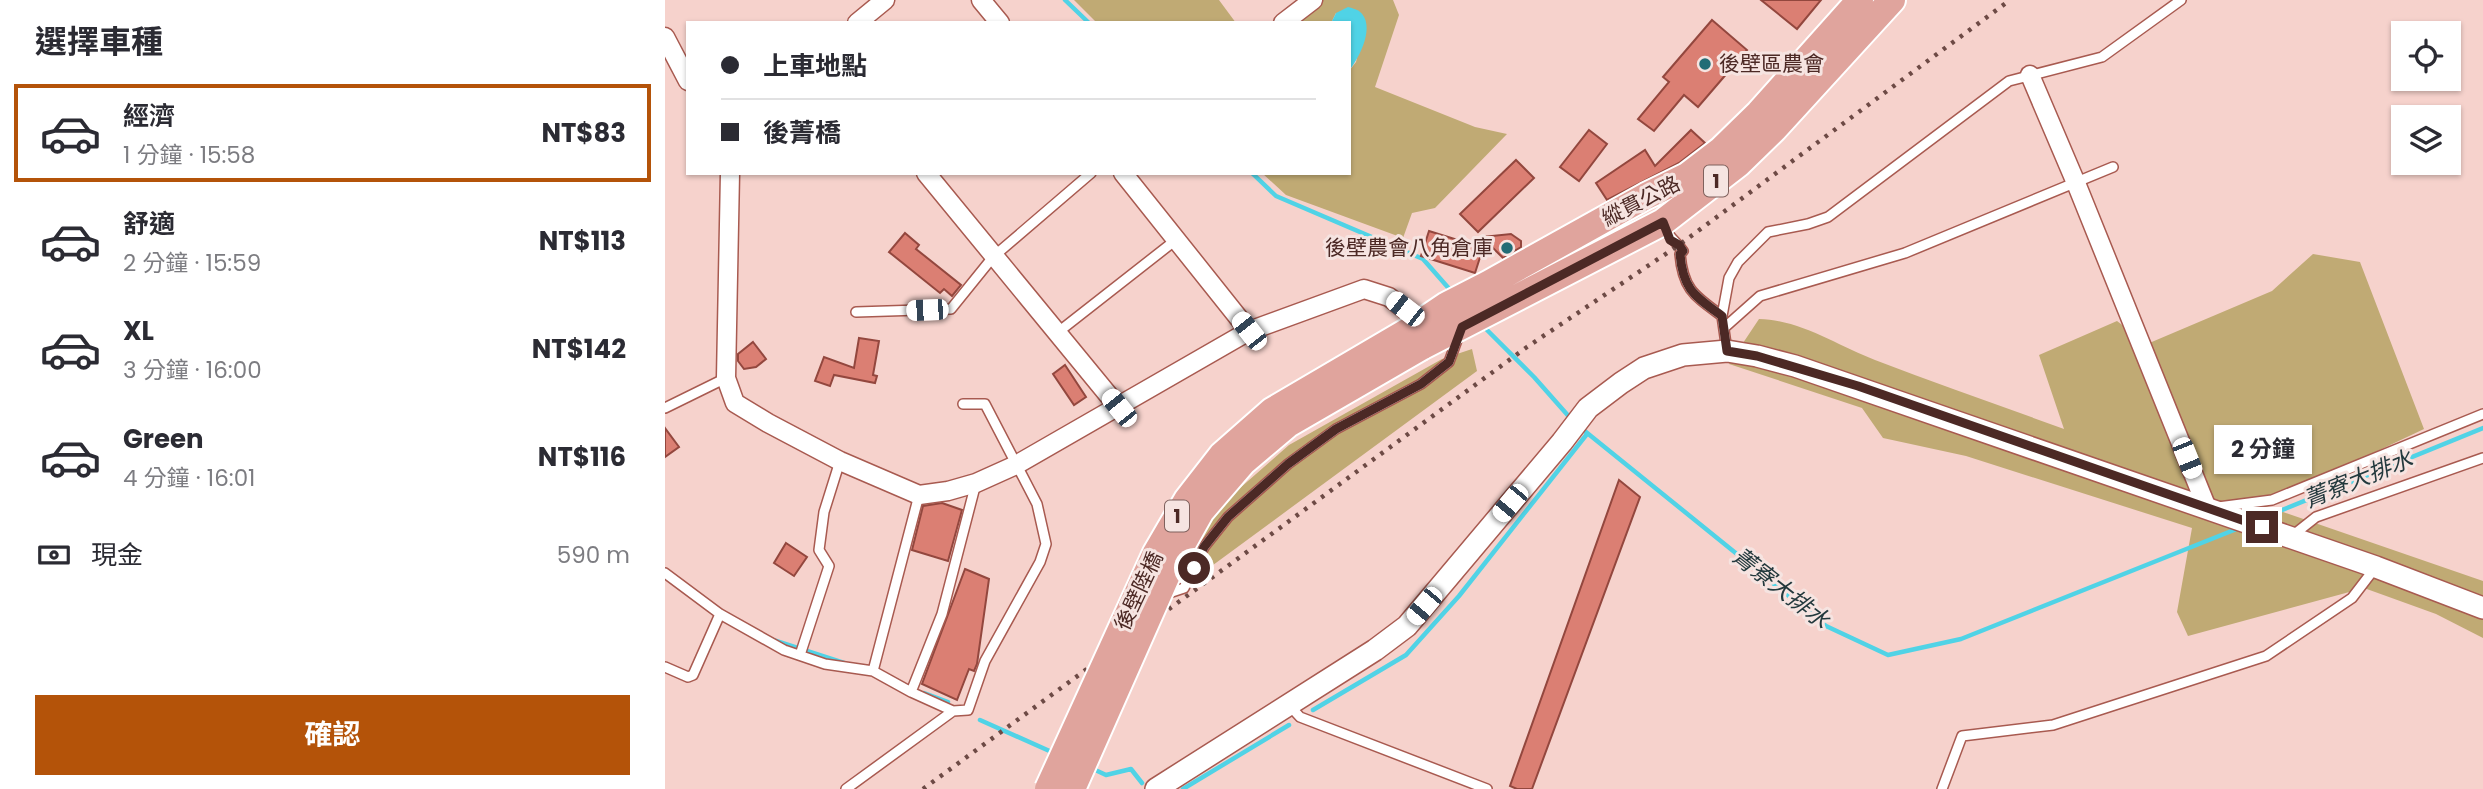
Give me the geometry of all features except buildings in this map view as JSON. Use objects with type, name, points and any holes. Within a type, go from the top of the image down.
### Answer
[{"type":"main road","name":"縱貫公路","points":[[1462,327],[1663,222],[1738,164],[1774,129],[1832,49],[1860,0]]},
{"type":"main road","name":"縱貫公路","points":[[1417,332],[1447,305],[1646,196],[1688,176],[1892,0]]},
{"type":"main road","name":"1","points":[[1417,332],[1462,327]]},
{"type":"main road","name":"後壁陸橋","points":[[1048,789],[1156,553],[1187,500],[1222,455],[1272,411],[1417,332]]},
{"type":"main road","name":"後壁陸橋","points":[[1072,789],[1174,559],[1202,511],[1243,462],[1288,424],[1417,332]]},
{"type":"street","points":[[859,21],[885,0]]},
{"type":"street","points":[[981,0],[997,21]]},
{"type":"street","points":[[1286,21],[1313,0]]},
{"type":"street","points":[[665,37],[686,77]]},
{"type":"street","points":[[2030,75],[2216,511]]},
{"type":"street","points":[[730,175],[726,378],[735,403],[768,424],[840,461],[919,495],[976,483],[1016,465],[1249,331],[1364,289],[1389,297],[1417,332]]},
{"type":"street","points":[[928,175],[1119,408]]},
{"type":"street","points":[[1125,175],[1249,331]]},
{"type":"street","points":[[1156,789],[1375,650],[1407,626],[1588,408],[1644,368],[1683,355],[1727,351],[1757,356],[1858,386],[2376,566],[2483,608]]},
{"type":"lane","points":[[1727,351],[1722,316],[1729,278],[1738,262],[1768,232],[1828,217],[2009,81],[2102,57],[2181,0]]},
{"type":"lane","points":[[1724,328],[1760,296],[1905,253],[2113,167]]},
{"type":"lane","points":[[856,312],[951,309],[993,257],[1089,175]]},
{"type":"lane","points":[[1663,222],[1670,240],[1683,251],[1680,254],[1681,270],[1690,292],[1722,316]]},
{"type":"lane","points":[[1057,333],[1177,238]]},
{"type":"lane","points":[[1118,610],[1184,588],[1204,547],[1228,517],[1288,464],[1336,429],[1421,384],[1449,362],[1462,327]]},
{"type":"lane","points":[[1176,497],[1225,442],[1264,408],[1363,350],[1406,332],[1417,332]]},
{"type":"lane","points":[[665,408],[726,378]]},
{"type":"lane","points":[[665,573],[720,614],[784,650],[825,664],[873,671],[953,711],[968,710],[985,661],[1040,562],[1046,544],[1037,504],[985,404],[963,404]]},
{"type":"lane","points":[[2216,511],[2272,500],[2483,414]]},
{"type":"lane","points":[[2286,536],[2316,517],[2483,458]]},
{"type":"lane","points":[[800,655],[829,566],[819,550],[824,512],[840,461]]},
{"type":"lane","points":[[911,692],[942,614],[976,483]]},
{"type":"lane","points":[[873,671],[919,495]]},
{"type":"lane","points":[[1942,789],[1962,736],[2053,725],[2266,656],[2352,598],[2376,566]]},
{"type":"lane","points":[[665,667],[688,677],[693,675],[720,614]]},
{"type":"lane","points":[[1288,704],[1300,717],[1487,789]]},
{"type":"lane","points":[[846,789],[953,711]]},
{"type":"shaded area","points":[[1074,0],[1219,0],[1235,21],[1095,21]]},
{"type":"shaded area","points":[[1323,0],[1393,0],[1399,15],[1375,87],[1475,127],[1507,134],[1435,208],[1412,213],[1403,238],[1286,195],[1264,175],[1351,175],[1351,68],[1356,62],[1365,21],[1336,13],[1332,21],[1297,21]]},
{"type":"shaded area","points":[[2313,254],[2360,262],[2424,429],[2263,505],[2483,581],[2483,638],[2436,614],[2364,588],[2188,636],[2177,612],[2192,528],[1966,456],[1883,438],[1862,408],[1729,364],[1759,319],[1775,320],[1804,329],[1875,360],[2064,429],[2039,355],[2117,321],[2147,344],[2272,291]]},
{"type":"shaded area","points":[[1472,349],[1477,371],[1194,579],[1191,536],[1208,516],[1289,445],[1442,359]]},
{"type":"water","points":[[1348,7],[1359,11],[1366,24],[1361,50],[1351,68],[1351,21],[1332,21],[1336,13]]},
{"type":"waterway","name":"菁寮大排水","points":[[1065,0],[1087,21]]},
{"type":"waterway","name":"菁寮大排水","points":[[1254,175],[1276,196],[1423,259],[1452,292]]},
{"type":"waterway","name":"菁寮大排水","points":[[1482,325],[1572,420]]},
{"type":"waterway","name":"菁寮大排水","points":[[1581,428],[1826,626],[1888,655],[1961,639],[2239,528]]},
{"type":"waterway","name":"菁寮大排水","points":[[2260,519],[2483,428]]},
{"type":"waterway","points":[[1313,710],[1406,655],[1459,596],[1587,434]]},
{"type":"waterway","points":[[773,640],[844,663]]},
{"type":"waterway","points":[[924,693],[948,702]]},
{"type":"waterway","points":[[980,720],[1054,753]]},
{"type":"waterway","points":[[1183,789],[1289,725]]},
{"type":"waterway","points":[[1091,768],[1106,775],[1131,769],[1142,783]]},
{"type":"railway","points":[[923,789],[1527,347],[1679,245],[2010,0]]},
{"type":"place","name":"後壁區農會","points":[[1705,64]]},
{"type":"place","name":"後壁農會八角倉庫","points":[[1507,248]]},
{"type":"route","points":[[1194,568],[1204,547],[1228,517],[1288,464],[1336,429],[1421,384],[1449,362],[1462,327],[1663,222],[1670,240],[1683,251],[1680,254],[1681,270],[1690,292],[1722,316],[1727,351],[1795,366],[1858,386],[2262,527]]}]
